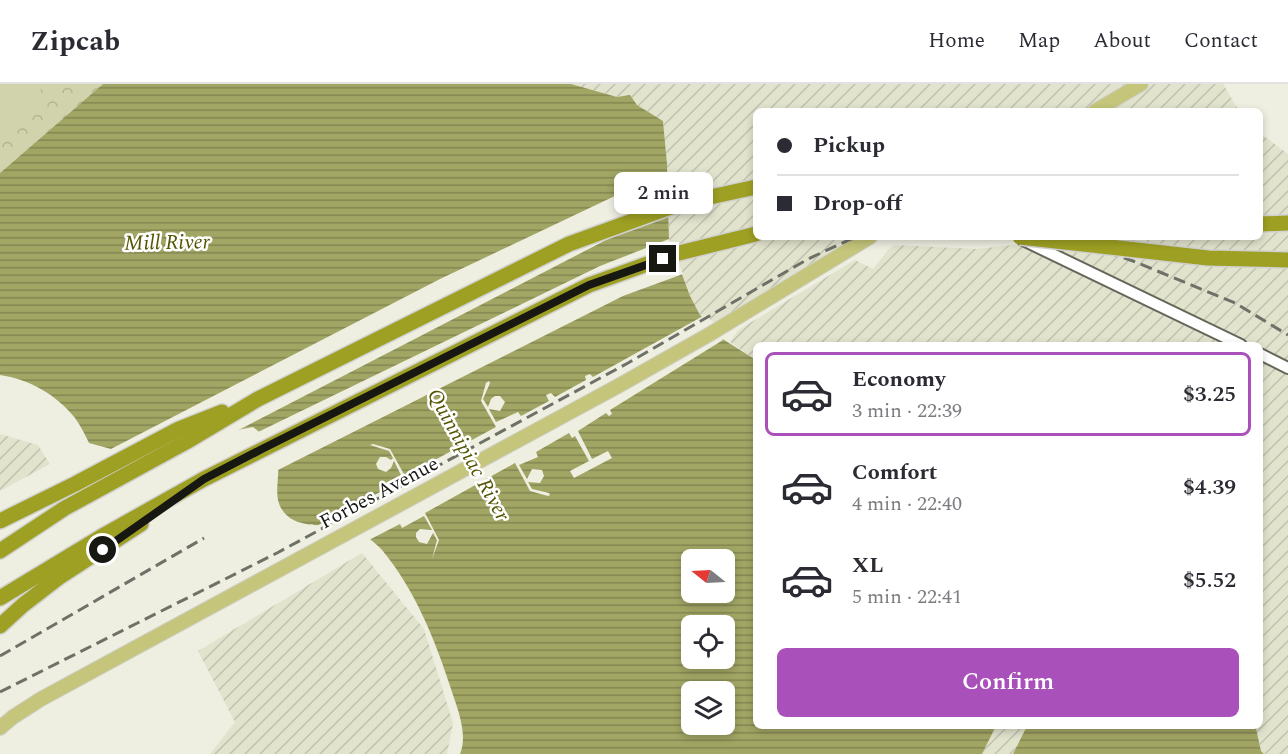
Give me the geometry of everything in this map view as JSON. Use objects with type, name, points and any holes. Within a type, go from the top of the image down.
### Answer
[{"type":"highway","points":[[0,551],[65,508],[186,442],[258,399],[569,244],[668,208],[753,188]]},
{"type":"highway","points":[[1263,224],[1288,223]]},
{"type":"highway","points":[[0,598],[106,534],[204,479],[589,285],[675,254],[753,235]]},
{"type":"highway","points":[[1045,240],[1208,258],[1288,260]]},
{"type":"highway","points":[[0,521],[179,429],[258,399]]},
{"type":"highway","points":[[0,626],[58,578],[114,544],[204,479]]},
{"type":"highway","points":[[0,531],[75,484]]},
{"type":"main road","points":[[1100,108],[1141,84]]},
{"type":"main road","name":"Forbes Avenue","points":[[0,728],[41,699],[620,385],[865,240]]},
{"type":"street","points":[[1024,240],[1235,342]]},
{"type":"street","points":[[1263,356],[1288,368]]},
{"type":"shaded area","points":[[571,84],[1223,84],[1237,108],[753,108],[753,240],[865,240],[717,329],[700,315],[690,296],[669,239],[667,164],[663,121],[637,105],[630,95],[617,97]]},
{"type":"shaded area","points":[[1263,135],[1288,154],[1288,754],[1264,754],[1261,751],[1256,729],[1263,729],[1263,342],[753,342],[753,358],[730,342],[738,330],[855,260],[873,269],[894,245],[978,249],[1045,241],[1040,240],[1263,240]]},
{"type":"shaded area","points":[[0,434],[38,445],[50,464],[0,491]]},
{"type":"shaded area","points":[[362,553],[424,629],[453,723],[447,754],[210,754],[235,722],[198,651]]},
{"type":"shaded area","points":[[994,729],[1026,729],[1013,754],[982,754]]},
{"type":"green space","points":[[0,84],[103,84],[0,173]]},
{"type":"green space","points":[[0,84],[39,84],[47,111],[0,126]]},
{"type":"water","points":[[103,84],[571,84],[617,97],[630,95],[637,105],[663,121],[667,164],[669,239],[690,296],[700,315],[717,329],[721,338],[753,358],[753,729],[994,729],[982,754],[460,754],[463,731],[457,707],[432,636],[405,582],[382,550],[360,533],[346,527],[297,522],[284,512],[277,492],[277,457],[270,442],[257,430],[253,427],[122,452],[89,443],[75,418],[60,402],[42,389],[0,375],[0,173]]},
{"type":"water","points":[[1026,729],[1256,729],[1261,751],[1264,754],[1013,754]]},
{"type":"pier","points":[[668,180],[668,208],[231,434],[122,455],[107,451],[440,279],[619,194]]},
{"type":"pier","points":[[669,239],[683,274],[623,296],[274,472],[275,462],[266,441],[256,433],[600,266]]},
{"type":"pier","points":[[705,315],[713,322],[723,340],[610,410],[612,414],[609,416],[606,413],[578,431],[592,459],[608,451],[612,458],[574,478],[570,471],[589,461],[575,436],[572,438],[569,433],[536,452],[538,457],[519,465],[527,479],[532,469],[542,470],[544,476],[540,483],[528,482],[532,489],[550,495],[530,491],[515,463],[425,513],[439,540],[432,559],[437,540],[433,533],[427,544],[419,542],[416,537],[420,529],[432,530],[424,516],[402,528],[400,524],[369,540],[374,545],[372,546],[351,531],[314,529],[309,526],[312,524],[315,527],[348,509],[346,504],[349,502],[352,507],[382,491],[380,486],[401,475],[394,461],[386,472],[378,469],[376,464],[380,457],[391,460],[393,458],[389,451],[370,445],[390,449],[405,476],[496,427],[481,401],[486,383],[489,381],[483,399],[488,407],[495,396],[500,396],[505,402],[500,411],[489,409],[496,422],[518,412],[521,416],[549,401],[546,395],[551,393],[555,397],[586,380],[585,376],[590,374],[593,377]]},
{"type":"railway","points":[[0,692],[277,553],[628,363],[808,259],[849,240]]},
{"type":"railway","points":[[1071,240],[1133,261],[1235,303],[1288,335]]},
{"type":"railway","points":[[0,656],[204,538]]},
{"type":"route","points":[[103,550],[204,479],[589,285],[663,259]]},
{"type":"water label","name":"Mill River","points":[[167,243]]},
{"type":"water label","name":"Quinnipiac River","points":[[468,455]]}]
